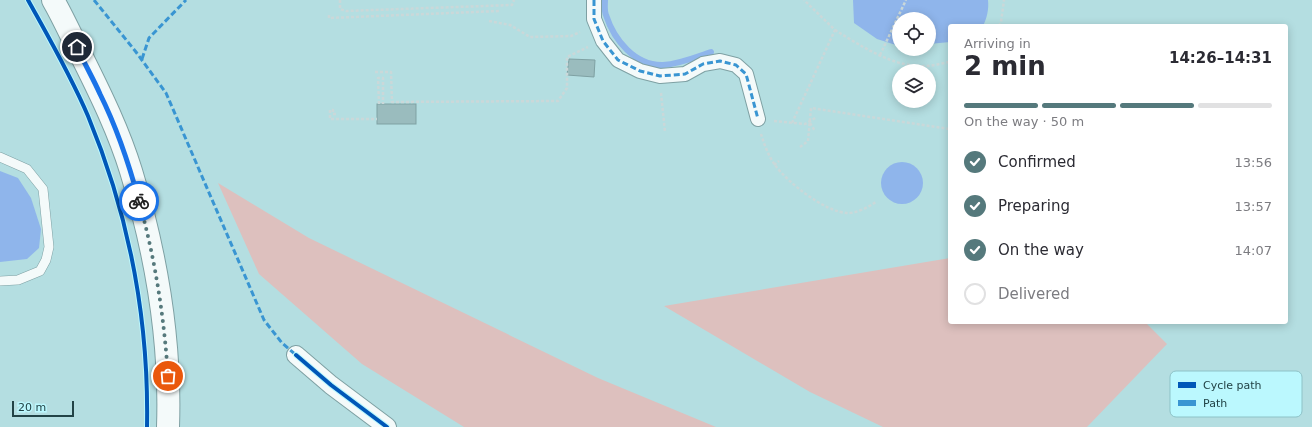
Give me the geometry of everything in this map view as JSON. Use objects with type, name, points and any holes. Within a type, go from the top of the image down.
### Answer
[{"type":"main road","points":[[53,0],[101,95],[131,170],[148,233],[159,290],[169,399],[168,426]]},
{"type":"street","points":[[594,0],[594,19],[603,41],[618,60],[640,71],[660,76],[686,74],[703,64],[720,61],[736,65],[746,74],[758,119]]},
{"type":"street","points":[[296,355],[330,385],[387,427]]},
{"type":"lane","points":[[0,157],[27,169],[43,189],[49,247],[46,260],[40,272],[18,280],[0,281]]},
{"type":"path","points":[[340,0],[340,9],[346,12],[512,5],[514,0]]},
{"type":"path","points":[[804,0],[835,30],[873,53],[900,63],[925,66],[948,62]]},
{"type":"path","points":[[880,55],[906,0]]},
{"type":"path","points":[[1000,24],[1004,0]]},
{"type":"path","points":[[328,15],[328,18],[341,18],[499,11]]},
{"type":"path","points":[[489,21],[510,25],[530,36],[571,36],[580,32],[594,19]]},
{"type":"path","points":[[792,123],[835,30]]},
{"type":"path","points":[[375,72],[391,72],[392,102],[558,101],[567,88],[568,57],[603,41]]},
{"type":"path","points":[[660,76],[665,132]]},
{"type":"path","points":[[379,104],[378,78],[383,78],[384,104]]},
{"type":"path","points":[[800,147],[808,141],[811,108],[948,129]]},
{"type":"path","points":[[336,114],[334,114],[334,110],[330,110],[330,119],[377,119]]},
{"type":"path","points":[[817,117],[805,124],[758,119],[763,141],[774,165],[796,188],[831,209],[848,213],[864,210],[876,202]]},
{"type":"path","points":[[810,122],[815,131]]},
{"type":"path","points":[[774,165],[779,161]]},
{"type":"shaded area","points":[[218,183],[309,238],[598,378],[716,427],[464,427],[362,364],[259,274]]},
{"type":"shaded area","points":[[948,258],[948,324],[1147,324],[1167,344],[1087,427],[883,427],[810,392],[664,306]]},
{"type":"water","points":[[853,0],[988,0],[987,17],[984,24],[948,24],[948,42],[936,43],[936,12],[892,12],[892,44],[877,39],[854,23]]},
{"type":"water","points":[[898,162],[906,162],[914,165],[920,171],[923,183],[920,195],[914,201],[906,204],[898,204],[890,201],[884,195],[881,187],[881,179],[884,171],[890,165]]},
{"type":"water","points":[[0,171],[18,178],[31,198],[41,229],[39,248],[27,259],[0,262]]},
{"type":"building","points":[[569,59],[595,60],[594,77],[567,75]]},
{"type":"building","points":[[377,104],[416,104],[416,124],[377,124]]},
{"type":"waterway","points":[[605,0],[605,13],[614,34],[627,50],[643,61],[663,65],[688,60],[711,52]]},
{"type":"marked path","points":[[94,0],[136,52],[166,93],[264,320],[282,343],[296,355]]},
{"type":"marked path","points":[[142,59],[149,38],[186,0]]},
{"type":"marked path","points":[[594,0],[594,19],[603,41],[618,60],[640,71],[660,76],[685,74],[703,64],[720,61],[736,65],[746,74],[758,119]]},
{"type":"cycle path","points":[[28,0],[60,57],[88,116],[115,191],[134,268],[140,308],[147,387],[147,427]]},
{"type":"cycle path","points":[[296,355],[331,385],[387,427]]},
{"type":"way so far","points":[[139,201],[148,233],[158,283],[168,376]]},
{"type":"route","points":[[77,47],[101,95],[116,131],[131,170],[139,201]]}]
